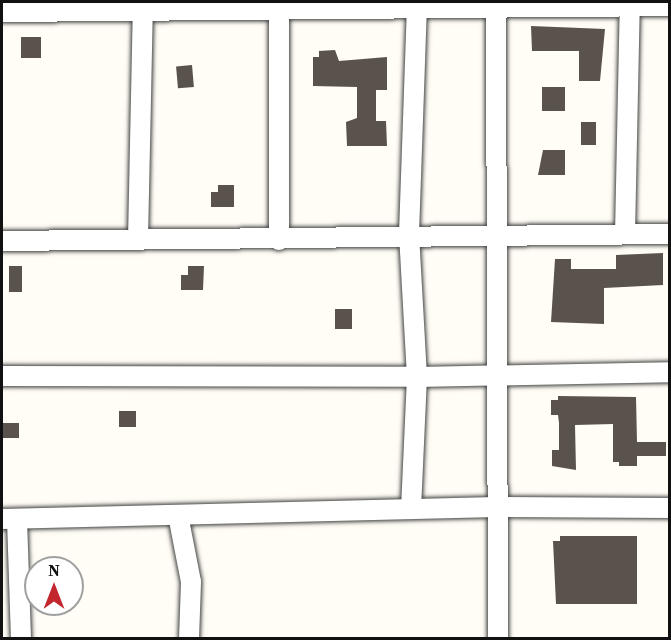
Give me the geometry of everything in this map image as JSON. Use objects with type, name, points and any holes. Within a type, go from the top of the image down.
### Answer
[{"type":"street","points":[[496,4],[498,639]]},
{"type":"street","points":[[626,234],[630,4]]},
{"type":"street","points":[[2,12],[143,6],[630,4],[669,6]]},
{"type":"street","points":[[279,5],[279,240]]},
{"type":"street","points":[[411,509],[417,377],[409,234],[417,5]]},
{"type":"street","points":[[138,240],[143,6]]},
{"type":"street","points":[[2,241],[279,240],[496,232],[669,234]]},
{"type":"street","points":[[2,376],[417,377],[497,373],[669,372]]},
{"type":"street","points":[[21,639],[9,519],[497,507],[669,508]]},
{"type":"street","points":[[178,515],[191,582],[189,639]]},
{"type":"building","points":[[531,26],[605,29],[600,81],[579,81],[579,51],[532,51]]},
{"type":"building","points":[[21,37],[41,37],[41,58],[21,58]]},
{"type":"building","points":[[335,50],[339,61],[387,57],[387,90],[376,90],[376,121],[386,121],[387,146],[347,146],[346,122],[357,118],[357,87],[313,86],[313,57],[319,57],[319,51]]},
{"type":"building","points":[[192,65],[194,87],[178,88],[176,66]]},
{"type":"building","points":[[542,87],[565,87],[565,111],[542,111]]},
{"type":"building","points":[[581,122],[596,122],[596,145],[581,145]]},
{"type":"building","points":[[543,150],[565,150],[565,175],[538,175]]},
{"type":"building","points":[[218,185],[234,185],[234,207],[211,207],[211,192],[218,192]]},
{"type":"building","points":[[663,253],[663,285],[604,288],[604,324],[551,322],[555,259],[571,259],[571,269],[616,269],[616,255]]},
{"type":"building","points":[[9,266],[22,266],[22,292],[9,292]]},
{"type":"building","points":[[188,266],[204,266],[203,290],[181,290],[181,275],[188,275]]},
{"type":"building","points":[[335,309],[352,309],[352,329],[335,329]]},
{"type":"building","points":[[558,396],[636,397],[637,442],[666,442],[666,456],[637,456],[637,466],[619,466],[619,462],[613,462],[613,424],[575,425],[576,470],[552,466],[552,450],[559,450],[559,423],[558,415],[551,415],[551,400],[558,400]]},
{"type":"building","points":[[119,411],[136,411],[136,427],[119,427]]},
{"type":"building","points":[[2,423],[19,423],[19,438],[2,438]]},
{"type":"building","points":[[560,536],[637,536],[637,604],[556,604],[553,541],[560,541]]}]
